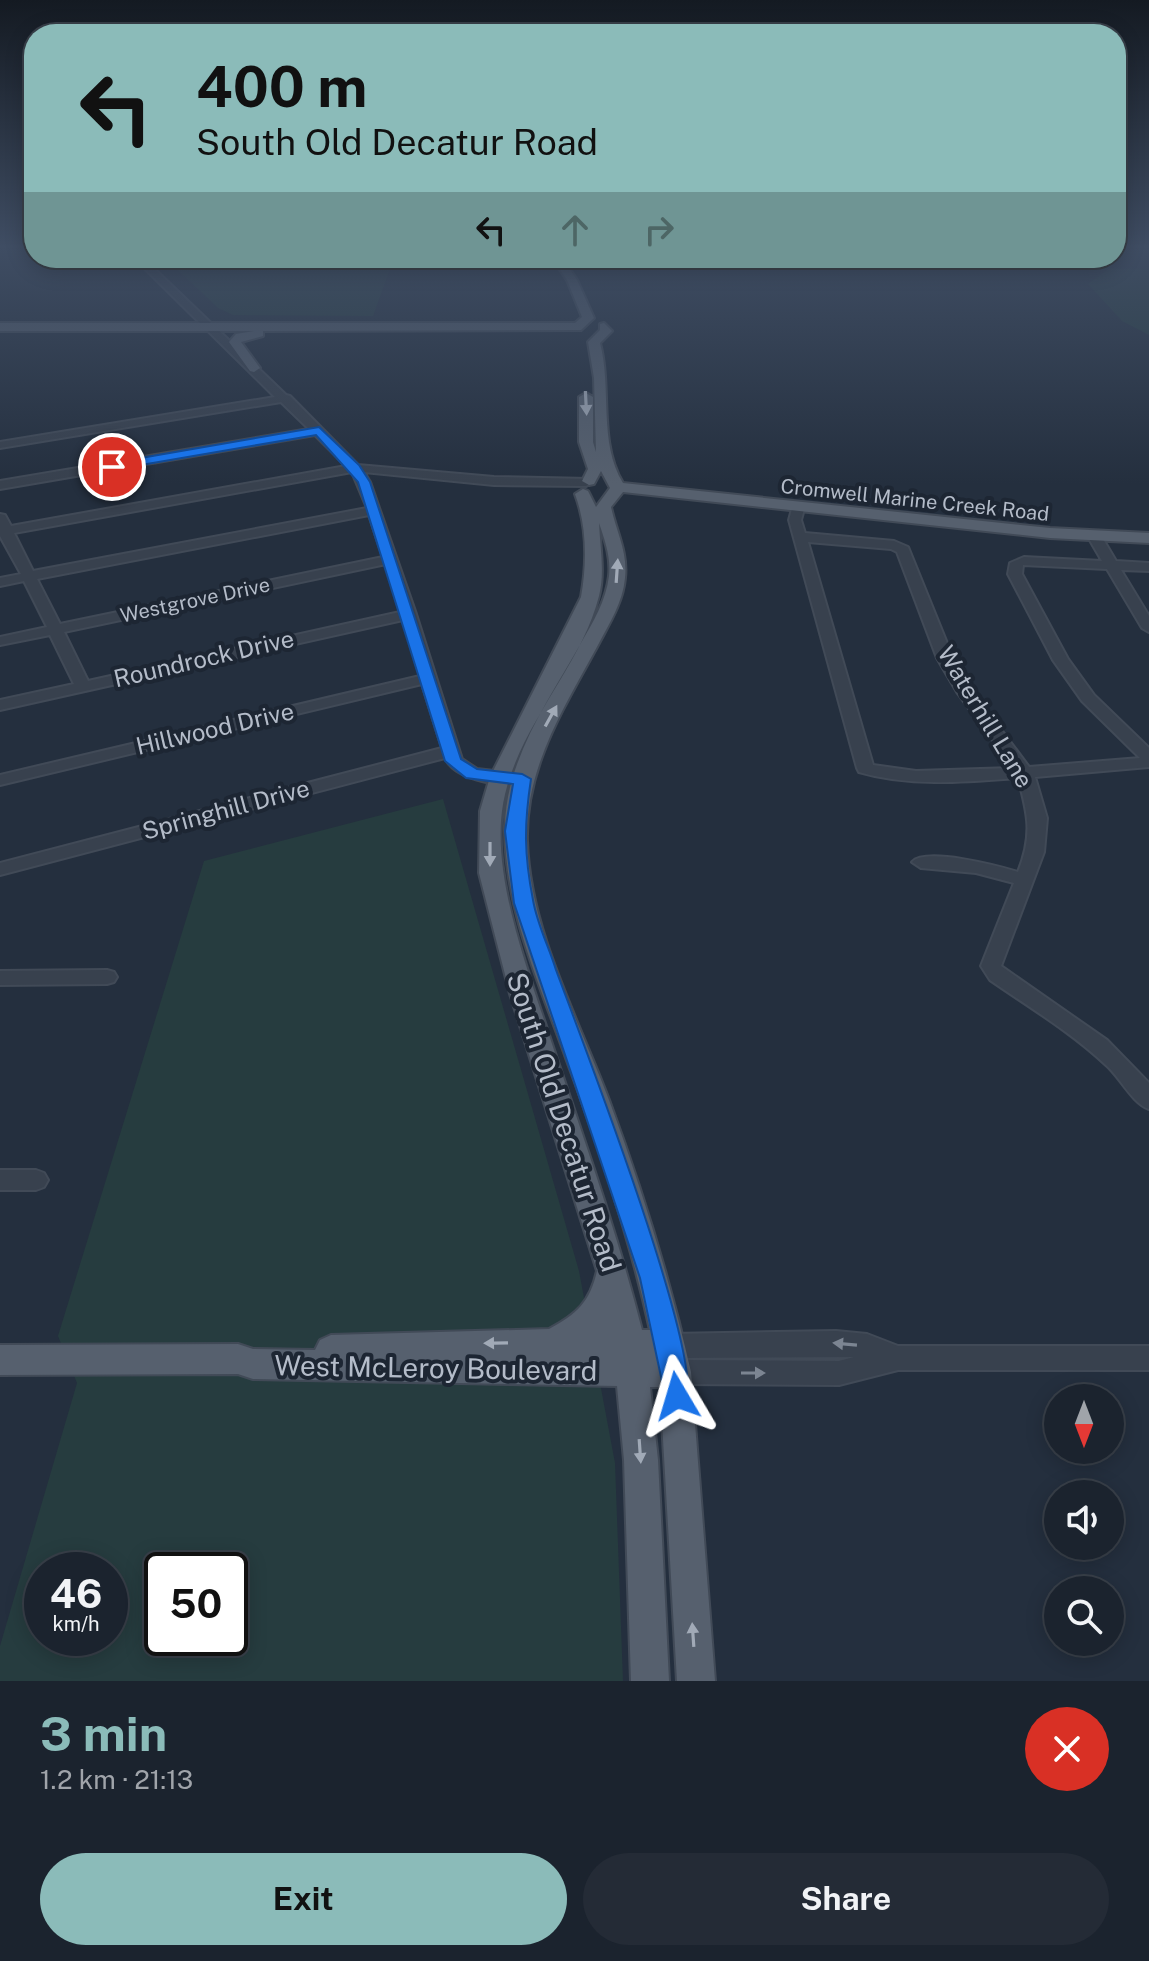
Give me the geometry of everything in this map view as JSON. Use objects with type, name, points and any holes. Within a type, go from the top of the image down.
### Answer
[{"type":"main road","points":[[32,329],[136,327]]},
{"type":"main road","points":[[176,327],[272,331],[367,327]]},
{"type":"main road","points":[[0,329],[342,327]]},
{"type":"main road","points":[[442,327],[513,333],[603,331],[601,327]]},
{"type":"main road","name":"South Old Decatur Road","points":[[579,327],[577,330],[584,350],[586,442],[595,469],[584,487],[591,515],[593,578],[587,605],[531,709],[511,778],[514,831],[523,903],[626,1195],[672,1359],[696,1681]]},
{"type":"main road","points":[[254,368],[235,342],[249,335],[272,331]]},
{"type":"main road","name":"South Old Decatur Road","points":[[603,331],[594,340],[594,345],[600,359],[605,460],[618,557],[617,581],[607,607],[534,747],[491,811],[490,873],[537,1040],[612,1271],[632,1360],[650,1681]]},
{"type":"main road","name":"Cromwell Marine Creek Road","points":[[584,487],[611,494],[677,496],[1095,537],[1149,538]]},
{"type":"main road","points":[[587,605],[607,607]]},
{"type":"main road","points":[[537,1040],[570,1033]]},
{"type":"main road","points":[[548,1342],[582,1329],[597,1316],[612,1271]]},
{"type":"main road","name":"West McLeroy Boulevard","points":[[238,1359],[255,1351],[548,1342],[632,1360]]},
{"type":"main road","name":"West McLeroy Boulevard","points":[[0,1360],[238,1359],[253,1364],[632,1360]]},
{"type":"main road","points":[[632,1360],[672,1359]]},
{"type":"street","points":[[212,329],[355,468],[364,482],[391,559],[454,761],[465,772],[511,778]]},
{"type":"street","points":[[0,445],[286,398]]},
{"type":"street","points":[[0,485],[319,431]]},
{"type":"street","points":[[83,686],[2,527],[355,468],[584,487]]},
{"type":"street","points":[[798,509],[795,520],[863,763],[873,773],[1025,773],[1149,759]]},
{"type":"street","points":[[0,582],[374,510]]},
{"type":"street","name":"Waterhill Lane","points":[[801,537],[894,545],[903,550],[945,658],[965,692],[1025,773],[1038,818],[1035,852],[990,962],[993,971],[1113,1055],[1134,1077],[1149,1100]]},
{"type":"street","points":[[1095,537],[1149,628]]},
{"type":"street","name":"Westgrove Drive","points":[[0,641],[391,559]]},
{"type":"street","points":[[1149,567],[1020,561],[1015,574],[1061,660],[1088,698],[1149,759]]},
{"type":"street","name":"Roundrock Drive","points":[[0,705],[409,614]]},
{"type":"street","name":"Hillwood Drive","points":[[0,780],[429,678]]},
{"type":"street","name":"Springhill Drive","points":[[0,869],[451,751]]},
{"type":"street","points":[[921,862],[976,867],[1024,879]]},
{"type":"street","points":[[0,978],[107,977]]},
{"type":"street","points":[[0,1180],[36,1180]]},
{"type":"street","points":[[672,1359],[839,1373],[898,1358],[1149,1358]]},
{"type":"green space","points":[[1134,327],[1149,327],[1149,335]]},
{"type":"green space","points":[[443,799],[579,1271],[615,1463],[623,1681],[0,1681],[0,1646],[24,1564],[24,1656],[128,1656],[128,1552],[28,1552],[77,1383],[58,1336],[204,861]]},
{"type":"route","points":[[112,467],[319,431],[355,468],[364,482],[454,761],[465,772],[472,774],[522,779],[514,831],[523,903],[653,1278],[670,1346],[677,1396]]}]
